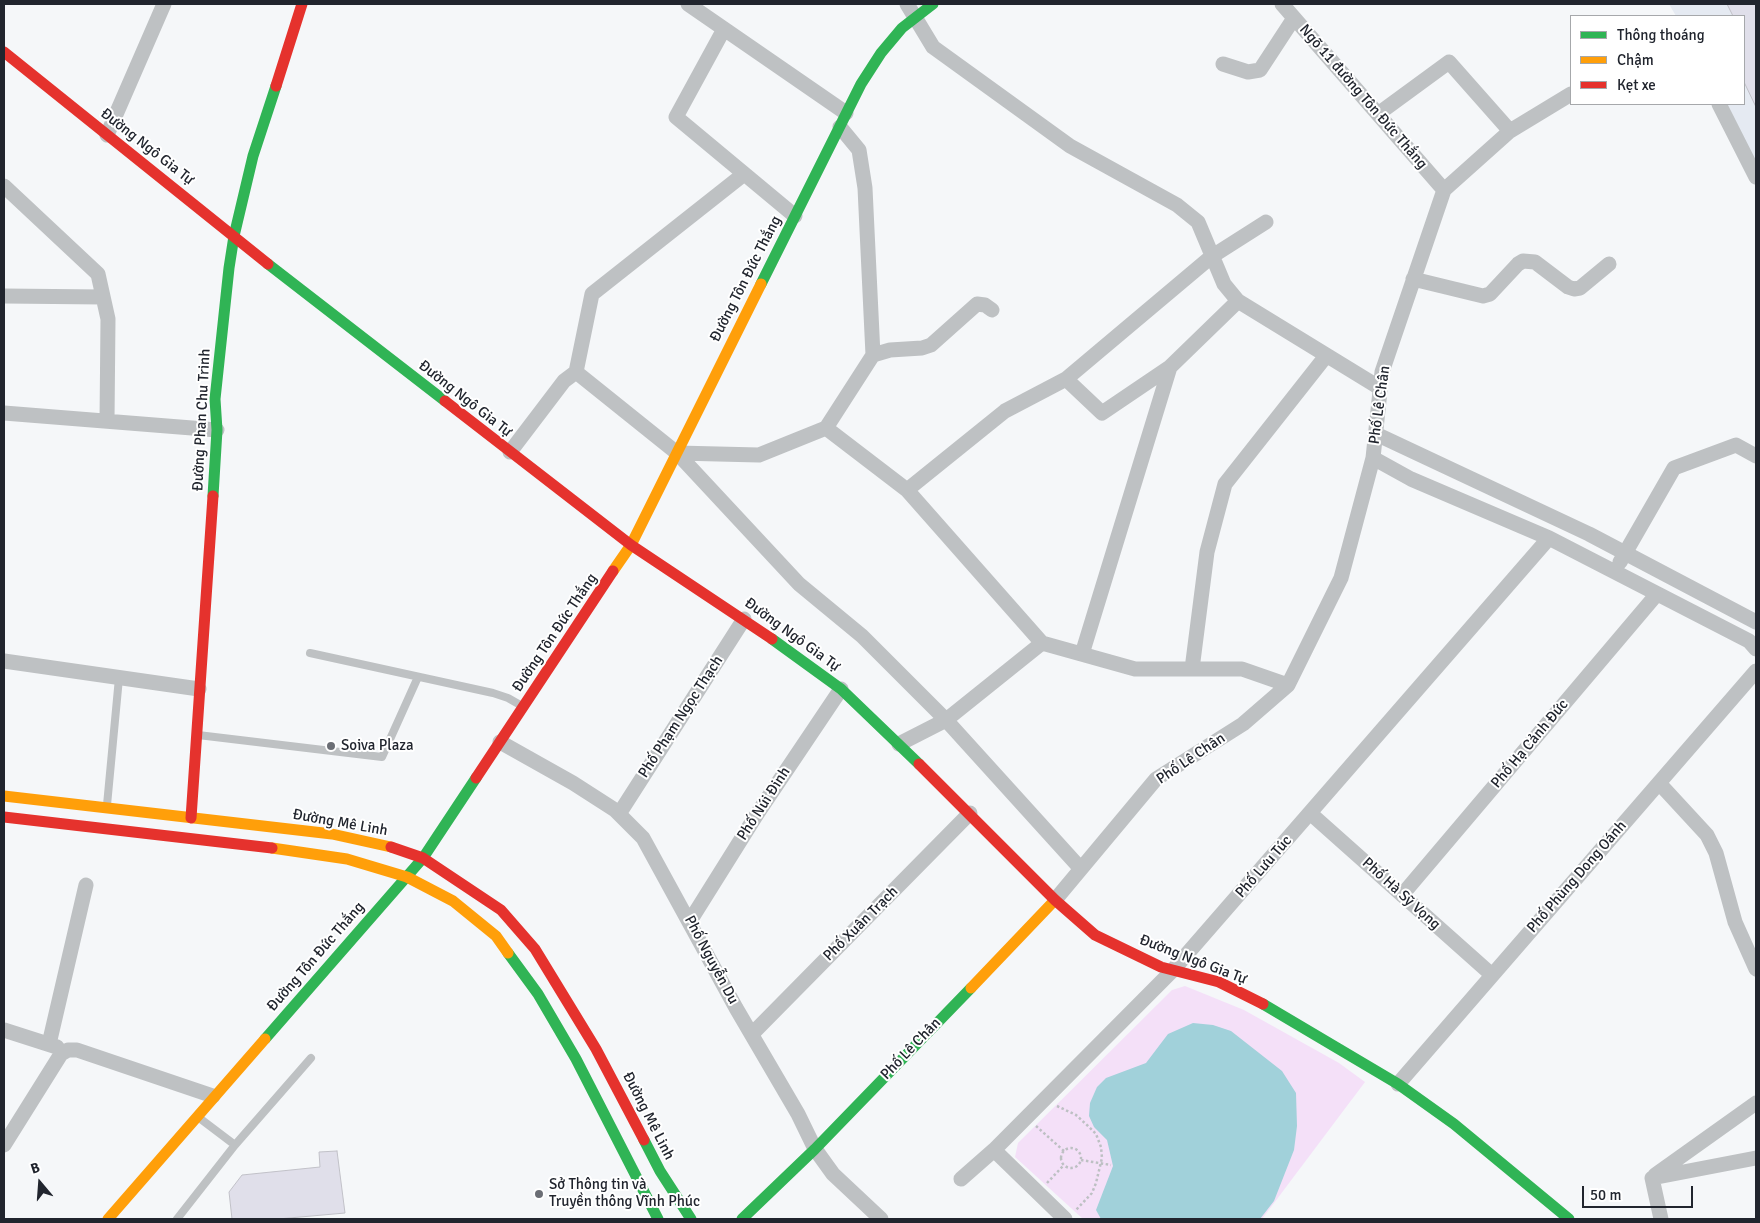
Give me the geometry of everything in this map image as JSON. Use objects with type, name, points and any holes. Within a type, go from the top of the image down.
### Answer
[{"type":"street","points":[[107,135],[164,4]]},
{"type":"street","name":"Đường Phan Chu Trinh","points":[[191,818],[217,430],[215,399],[234,236],[253,156],[302,4]]},
{"type":"street","points":[[677,453],[759,455],[826,428],[873,355],[865,188],[859,150],[843,120],[724,29],[688,4]]},
{"type":"street","name":"Đường Tôn Đức Thắng","points":[[108,1219],[422,858],[632,546],[861,84],[881,53],[902,28],[911,10],[933,4]]},
{"type":"street","name":"Ngõ 11 đường Tôn Đức Thắng","points":[[1282,4],[1444,190]]},
{"type":"street","points":[[911,10],[933,47],[1070,146],[1177,205],[1198,222],[1211,257],[1224,284],[1238,301],[1380,388]]},
{"type":"street","points":[[1223,64],[1248,72],[1260,70],[1294,18]]},
{"type":"street","points":[[724,29],[676,117],[795,216]]},
{"type":"street","name":"Đường Ngô Gia Tự","points":[[4,52],[234,236],[632,546],[744,619],[841,689],[970,813],[1055,900],[1095,935],[1161,967],[1218,982],[1269,1007],[1398,1084],[1454,1124],[1569,1219]]},
{"type":"street","points":[[1378,114],[1449,62],[1510,131]]},
{"type":"street","points":[[1444,190],[1510,131],[1570,95]]},
{"type":"street","points":[[1720,105],[1756,177]]},
{"type":"street","points":[[510,452],[564,381],[576,372],[592,294],[744,174]]},
{"type":"street","points":[[4,186],[98,274],[108,319],[107,421]]},
{"type":"street","name":"Phố Lê Chân","points":[[742,1219],[815,1149],[1055,900],[1156,779],[1243,724],[1288,685],[1341,578],[1373,458],[1382,372],[1444,190]]},
{"type":"street","points":[[907,490],[1005,411],[1066,379],[1211,257],[1266,222]]},
{"type":"street","points":[[1413,279],[1483,296],[1490,294],[1518,264],[1523,262],[1535,262],[1568,287],[1574,289],[1580,288],[1610,264]]},
{"type":"street","points":[[4,296],[103,297]]},
{"type":"street","points":[[1066,379],[1102,413],[1170,367],[1238,301]]},
{"type":"street","points":[[873,355],[890,350],[922,348],[931,345],[977,304],[985,304],[992,310]]},
{"type":"street","points":[[1192,669],[1207,552],[1225,484],[1326,356]]},
{"type":"street","points":[[1082,654],[1170,367]]},
{"type":"street","points":[[576,372],[677,453],[799,584],[862,636],[946,720],[1081,869]]},
{"type":"street","points":[[4,413],[217,430]]},
{"type":"street","points":[[826,428],[907,490],[1042,643],[1135,669],[1242,668],[1288,685]]},
{"type":"street","points":[[1376,434],[1625,553],[1756,622]]},
{"type":"street","points":[[1615,572],[1674,468],[1736,445],[1756,456]]},
{"type":"street","points":[[1373,458],[1411,479],[1549,538],[1749,641],[1756,648]]},
{"type":"street","name":"Phố Lưu Túc","points":[[962,1179],[994,1150],[1173,970],[1549,538]]},
{"type":"street","name":"Phố Hạ Cảnh Đức","points":[[1402,895],[1657,594]]},
{"type":"street","name":"Phố Phạm Ngọc Thạch","points":[[619,814],[744,619]]},
{"type":"street","points":[[899,744],[946,720],[1042,643]]},
{"type":"street","points":[[4,661],[199,689]]},
{"type":"street","name":"Phố Phùng Dong Oánh","points":[[1398,1084],[1756,671]]},
{"type":"street","name":"Phố Núi Đinh","points":[[690,921],[757,814],[841,689]]},
{"type":"street","name":"Phố Nguyễn Du","points":[[500,742],[573,783],[619,814],[643,838],[798,1114],[815,1149],[833,1174],[881,1219]]},
{"type":"street","points":[[1659,783],[1707,836],[1716,853],[1735,922],[1756,969]]},
{"type":"street","name":"Đường Mê Linh","points":[[4,796],[332,834],[385,845],[422,858],[501,910],[535,949],[596,1048],[660,1171],[691,1219]]},
{"type":"street","name":"Phố Xuân Trạch","points":[[752,1034],[970,813]]},
{"type":"street","name":"Phố Hà Sỹ Vọng","points":[[1310,813],[1492,975]]},
{"type":"street","points":[[4,817],[312,853],[376,866],[407,877],[469,912],[496,936],[538,994],[576,1059],[658,1219]]},
{"type":"street","points":[[49,1044],[86,885]]},
{"type":"street","points":[[4,1030],[68,1050],[77,1050],[213,1096]]},
{"type":"street","points":[[4,1144],[62,1054],[68,1050]]},
{"type":"street","points":[[1652,1178],[1756,1103]]},
{"type":"street","points":[[994,1150],[1070,1215]]},
{"type":"street","points":[[1652,1178],[1756,1158]]},
{"type":"street","points":[[1652,1178],[1661,1219]]},
{"type":"lane","points":[[310,653],[493,693],[508,698],[524,707]]},
{"type":"lane","points":[[196,735],[382,757],[418,677]]},
{"type":"lane","points":[[107,808],[119,678]]},
{"type":"lane","points":[[177,1219],[235,1145],[311,1058]]},
{"type":"lane","points":[[196,1116],[235,1145]]},
{"type":"path","points":[[1055,1106],[1076,1115],[1096,1134],[1101,1147],[1101,1164],[1092,1192],[1070,1215]]},
{"type":"path","points":[[1035,1125],[1064,1151]]},
{"type":"path","points":[[1063,1166],[1073,1169],[1078,1166],[1081,1160],[1078,1151],[1074,1148],[1064,1151]]},
{"type":"path","points":[[1063,1166],[1061,1161],[1064,1151]]},
{"type":"path","points":[[1081,1160],[1110,1165]]},
{"type":"path","points":[[1046,1184],[1063,1166]]},
{"type":"shaded area","points":[[1669,4],[1756,4],[1756,181],[1719,105],[1745,105],[1745,15],[1675,15]]},
{"type":"shaded area","points":[[1185,986],[1244,1010],[1339,1063],[1365,1082],[1262,1219],[1083,1219],[1015,1157],[1018,1143],[1172,990]]},
{"type":"water","points":[[1193,1023],[1213,1025],[1231,1031],[1282,1071],[1296,1093],[1297,1126],[1294,1150],[1274,1201],[1260,1219],[1101,1219],[1096,1210],[1113,1166],[1107,1140],[1094,1127],[1089,1116],[1090,1103],[1097,1087],[1106,1078],[1146,1063],[1168,1034]]},
{"type":"building","points":[[1727,4],[1756,4],[1756,107],[1745,84],[1745,15],[1732,15]]},
{"type":"building","points":[[337,1151],[345,1213],[278,1219],[232,1219],[229,1192],[242,1175],[320,1167],[319,1152]]},
{"type":"traffic: fast","points":[[761,284],[861,84],[881,53],[902,28],[933,4]]},
{"type":"traffic: fast","points":[[213,496],[217,430],[215,399],[229,268],[234,236],[253,156],[276,86]]},
{"type":"traffic: fast","points":[[268,264],[445,401]]},
{"type":"traffic: fast","points":[[772,639],[841,689],[919,764]]},
{"type":"traffic: fast","points":[[265,1039],[423,858],[476,778]]},
{"type":"traffic: fast","points":[[508,953],[538,994],[576,1059],[658,1219]]},
{"type":"traffic: fast","points":[[742,1219],[815,1149],[971,988]]},
{"type":"traffic: fast","points":[[1263,1004],[1398,1084],[1454,1124],[1569,1219]]},
{"type":"traffic: fast","points":[[644,1140],[660,1171],[691,1219]]},
{"type":"traffic: slow","points":[[613,571],[631,545],[761,284]]},
{"type":"traffic: slow","points":[[4,796],[332,834],[391,847]]},
{"type":"traffic: slow","points":[[272,848],[347,859],[407,877],[453,901],[496,936],[508,953]]},
{"type":"traffic: slow","points":[[971,988],[1055,900]]},
{"type":"traffic: slow","points":[[108,1219],[265,1039]]},
{"type":"traffic: jam","points":[[276,86],[302,4]]},
{"type":"traffic: jam","points":[[4,52],[268,264]]},
{"type":"traffic: jam","points":[[445,401],[631,545],[772,639]]},
{"type":"traffic: jam","points":[[191,818],[213,496]]},
{"type":"traffic: jam","points":[[476,778],[613,571]]},
{"type":"traffic: jam","points":[[919,764],[1055,900],[1095,935],[1161,967],[1219,982],[1263,1004]]},
{"type":"traffic: jam","points":[[4,817],[272,848]]},
{"type":"traffic: jam","points":[[391,847],[423,858],[501,910],[535,949],[596,1049],[644,1140]]},
{"type":"place","name":"Soiva Plaza","points":[[331,746]]},
{"type":"place","name":"Sở Thông tin và Truyền thông Vĩnh Phúc","points":[[539,1194]]}]
